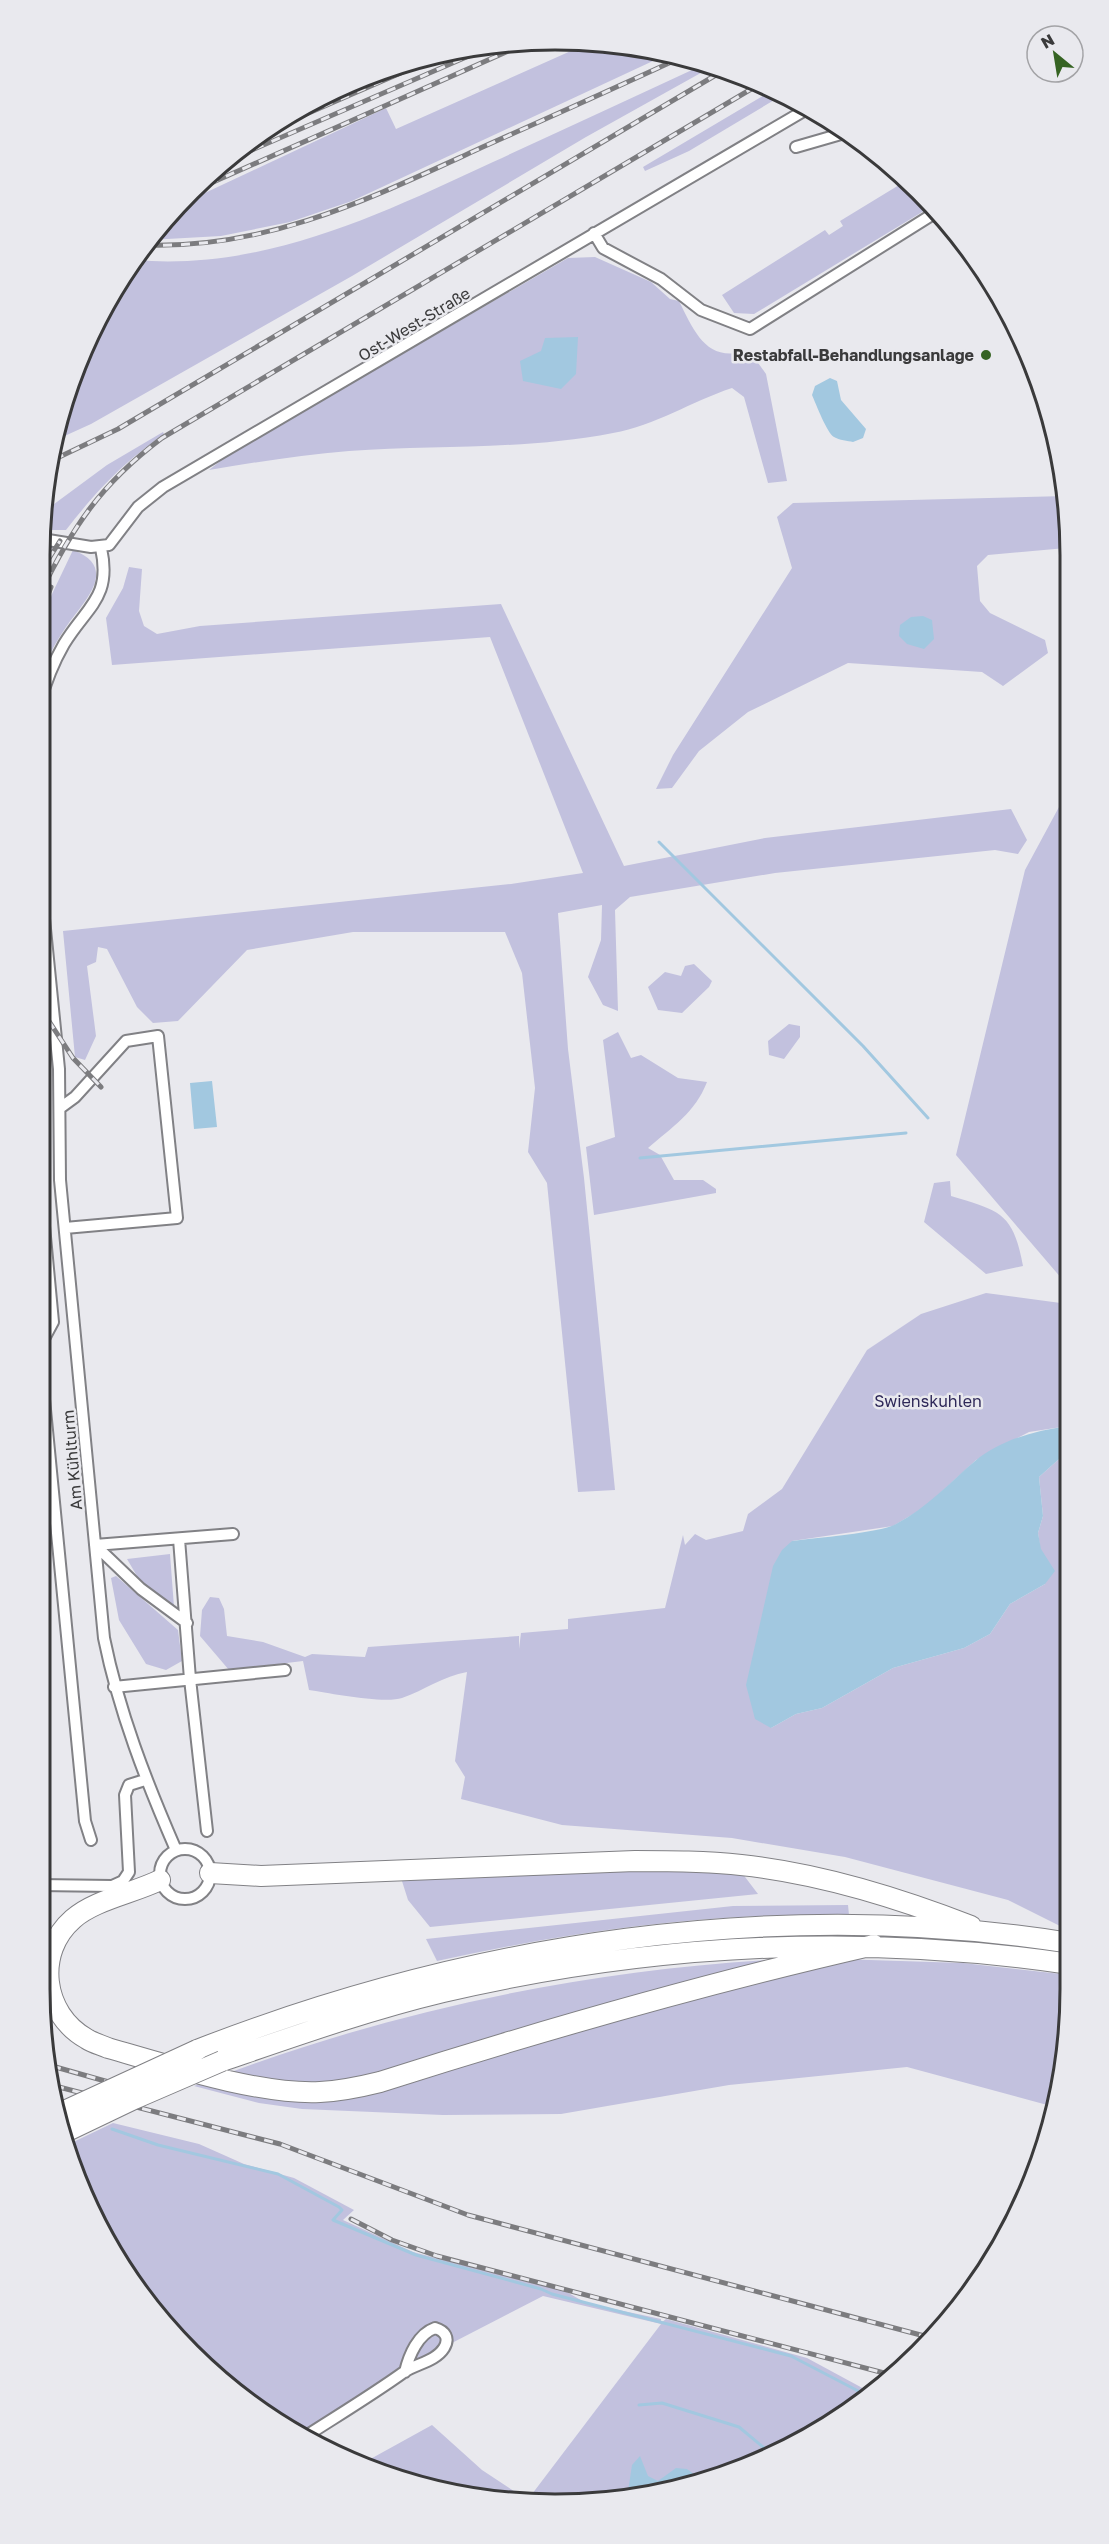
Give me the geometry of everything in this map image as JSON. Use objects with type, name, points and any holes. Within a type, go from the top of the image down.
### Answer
[{"type":"highway","points":[[210,1874],[261,1876],[636,1861],[731,1864],[814,1878],[883,1896],[990,1933]]},
{"type":"highway","points":[[50,1959],[58,1934],[73,1918],[89,1907],[137,1891],[160,1880]]},
{"type":"highway","points":[[65,2111],[197,2050],[318,2007],[470,1966],[583,1945],[696,1932],[798,1926],[990,1933],[1060,1942]]},
{"type":"highway","points":[[50,1993],[57,2010],[70,2027],[87,2039],[108,2048],[261,2087],[290,2091],[346,2090],[741,1976],[874,1945]]},
{"type":"highway","points":[[70,2130],[134,2098],[222,2061],[386,2007],[554,1970],[686,1953],[874,1945],[964,1951],[1060,1963]]},
{"type":"street","name":"Ost-West-Straße","points":[[101,548],[109,545],[138,507],[163,487],[800,113]]},
{"type":"street","points":[[796,147],[836,136]]},
{"type":"street","points":[[594,234],[603,248],[661,279],[701,310],[750,328],[929,217]]},
{"type":"street","points":[[50,539],[101,548],[105,568],[102,590],[64,644],[50,678]]},
{"type":"street","name":"Am Kühlturm","points":[[50,1010],[56,1035],[60,1108],[60,1170],[104,1638],[114,1687],[145,1780],[176,1850]]},
{"type":"street","points":[[60,1108],[75,1097],[126,1041],[158,1036],[177,1218],[65,1228]]},
{"type":"street","points":[[50,1296],[53,1322],[50,1328]]},
{"type":"street","points":[[50,1461],[85,1821],[92,1840]]},
{"type":"street","points":[[95,1545],[232,1534]]},
{"type":"street","points":[[179,1539],[190,1679],[207,1830]]},
{"type":"street","points":[[95,1545],[141,1589],[187,1623]]},
{"type":"street","points":[[114,1687],[285,1670]]},
{"type":"street","points":[[50,1885],[112,1886],[123,1881],[129,1872],[124,1795],[129,1785],[145,1780]]},
{"type":"street","points":[[176,1850],[192,1850],[199,1853],[208,1866],[210,1874],[205,1889],[191,1898],[175,1897],[163,1887],[160,1880],[161,1866],[176,1850]]},
{"type":"street","points":[[312,2432],[405,2372]]},
{"type":"green space","points":[[572,51],[656,60],[352,201],[290,222],[221,236],[160,239],[198,196],[386,108],[396,129]]},
{"type":"green space","points":[[693,69],[703,72],[586,137],[352,276],[91,424],[64,436],[76,392],[88,361],[117,302],[145,260],[183,261],[229,257],[275,248],[364,219],[450,182]]},
{"type":"green space","points":[[764,95],[774,100],[689,151],[645,171],[643,167]]},
{"type":"green space","points":[[899,185],[924,211],[754,314],[734,313],[722,295],[825,230],[829,235],[843,226],[840,221]]},
{"type":"green space","points":[[595,257],[651,282],[670,299],[679,301],[697,334],[713,349],[723,353],[749,350],[766,374],[787,481],[768,483],[744,397],[732,388],[644,425],[613,433],[515,445],[349,451],[209,470],[228,455],[568,258]]},
{"type":"green space","points":[[163,432],[164,434],[111,478],[66,530],[51,530],[52,505],[107,465]]},
{"type":"green space","points":[[1056,496],[1060,549],[988,555],[977,566],[980,601],[990,613],[1045,640],[1048,653],[1003,686],[982,672],[848,663],[748,712],[699,751],[672,788],[656,789],[673,755],[792,568],[777,517],[793,503]]},
{"type":"green space","points":[[73,550],[87,557],[94,566],[96,576],[94,586],[50,655],[50,600]]},
{"type":"green space","points":[[129,567],[142,569],[139,611],[144,626],[157,634],[200,626],[501,604],[624,866],[765,838],[1011,809],[1027,840],[1018,854],[995,850],[775,873],[630,897],[615,910],[618,1011],[603,1005],[588,977],[601,940],[602,905],[558,913],[568,1049],[584,1178],[615,1490],[578,1492],[547,1183],[528,1152],[535,1088],[522,973],[505,932],[353,932],[247,950],[178,1021],[153,1023],[137,1007],[107,949],[98,947],[96,962],[87,966],[96,1036],[85,1060],[75,1057],[63,931],[511,884],[583,873],[490,637],[112,665],[106,618],[123,588]]},
{"type":"green space","points":[[1060,805],[1060,1277],[956,1155],[1025,870]]},
{"type":"green space","points":[[694,964],[712,981],[709,987],[682,1013],[658,1010],[648,987],[665,972],[681,976],[685,966]]},
{"type":"green space","points":[[789,1024],[800,1026],[800,1037],[784,1059],[769,1055],[768,1041]]},
{"type":"green space","points":[[618,1032],[631,1058],[641,1055],[678,1078],[707,1082],[689,1111],[648,1148],[660,1155],[674,1180],[703,1180],[716,1189],[716,1193],[594,1215],[586,1147],[615,1137],[603,1040]]},
{"type":"green space","points":[[950,1181],[951,1196],[993,1211],[1009,1224],[1019,1248],[1023,1266],[986,1274],[924,1222],[934,1183]]},
{"type":"green space","name":"Swienskuhlen","points":[[986,1293],[1060,1303],[1060,1427],[1029,1432],[976,1460],[925,1507],[893,1526],[792,1541],[771,1728],[796,1714],[822,1708],[893,1668],[964,1648],[990,1634],[1010,1604],[1045,1584],[1038,1533],[1043,1516],[1039,1477],[1060,1458],[1060,1926],[1008,1900],[845,1857],[732,1838],[562,1825],[461,1799],[465,1777],[455,1761],[467,1672],[394,1700],[356,1697],[309,1690],[303,1661],[229,1670],[200,1636],[202,1610],[210,1597],[219,1598],[224,1609],[227,1636],[263,1642],[305,1657],[312,1654],[365,1657],[368,1647],[519,1636],[519,1649],[521,1633],[568,1629],[568,1619],[665,1608],[683,1535],[685,1545],[695,1534],[706,1540],[743,1531],[748,1514],[782,1489],[867,1350],[921,1314]]},
{"type":"green space","points":[[170,1554],[174,1607],[144,1588],[127,1559]]},
{"type":"green space","points":[[116,1576],[178,1630],[182,1661],[166,1670],[146,1664],[119,1620],[111,1578]]},
{"type":"green space","points":[[625,1871],[742,1873],[758,1894],[430,1927],[408,1900],[401,1878]]},
{"type":"green space","points":[[848,1905],[849,1915],[693,1920],[590,1932],[437,1961],[426,1939],[733,1906]]},
{"type":"green space","points":[[807,1958],[963,1963],[1060,1974],[1055,2055],[1046,2105],[907,2067],[729,2085],[561,2114],[443,2115],[302,2109],[259,2103],[194,2086],[343,2035],[419,2014],[572,1982],[728,1963]]},
{"type":"green space","points":[[113,2123],[199,2144],[244,2164],[294,2178],[354,2210],[343,2220],[413,2252],[565,2291],[586,2303],[661,2319],[661,2323],[666,2319],[807,2358],[864,2389],[807,2427],[748,2456],[717,2468],[653,2485],[620,2490],[533,2493],[661,2324],[543,2296],[386,2377],[306,2429],[247,2390],[222,2369],[197,2347],[154,2297],[117,2242],[88,2183],[73,2142]]},
{"type":"green space","points":[[432,2425],[482,2470],[516,2493],[456,2485],[392,2468],[370,2459]]},
{"type":"shaded area","points":[[578,337],[576,374],[561,389],[523,381],[520,361],[541,351],[545,338]]},
{"type":"shaded area","points":[[830,378],[837,381],[841,400],[866,429],[863,438],[853,442],[838,439],[831,434],[825,424],[812,395],[815,386]]},
{"type":"shaded area","points":[[923,616],[932,620],[934,639],[924,649],[907,644],[899,636],[900,625],[911,617]]},
{"type":"shaded area","points":[[212,1081],[217,1127],[194,1129],[190,1083]]},
{"type":"shaded area","points":[[1060,1427],[1060,1458],[1039,1477],[1043,1516],[1038,1533],[1041,1549],[1055,1571],[1045,1584],[1010,1604],[990,1634],[964,1648],[893,1668],[822,1708],[796,1714],[771,1728],[755,1719],[746,1685],[773,1566],[782,1550],[792,1541],[862,1533],[896,1524],[928,1503],[985,1453],[1043,1430]]},
{"type":"shaded area","points":[[640,2456],[648,2476],[658,2481],[676,2468],[687,2469],[694,2474],[628,2489],[632,2465]]},
{"type":"waterway","points":[[659,842],[863,1046],[928,1118]]},
{"type":"waterway","points":[[640,1158],[906,1133]]},
{"type":"waterway","points":[[112,2129],[158,2145],[278,2174],[339,2207],[342,2210],[333,2220],[416,2255],[552,2294],[791,2356],[860,2392]]},
{"type":"waterway","points":[[639,2405],[662,2403],[739,2427],[765,2448]]},
{"type":"railway","points":[[215,181],[505,53]]},
{"type":"railway","points":[[254,149],[465,58]]},
{"type":"railway","points":[[156,245],[233,239],[315,218],[395,187],[669,63]]},
{"type":"railway","points":[[316,110],[397,75]]},
{"type":"railway","points":[[59,457],[118,429],[715,75]]},
{"type":"railway","points":[[50,573],[90,508],[122,472],[162,438],[751,89]]},
{"type":"railway","points":[[50,557],[60,541]]},
{"type":"railway","points":[[50,1023],[73,1058],[101,1087]]},
{"type":"railway","points":[[56,2067],[144,2092]]},
{"type":"railway","points":[[59,2087],[280,2144],[468,2215],[922,2335]]},
{"type":"railway","points":[[351,2219],[392,2240],[437,2256],[883,2373]]},
{"type":"place","name":"Restabfall-Behandlungsanlage","points":[[986,355]]}]
